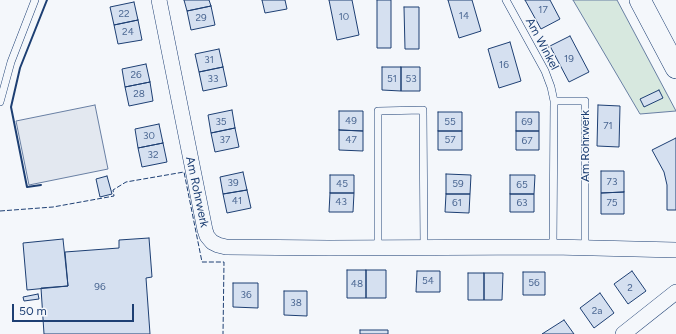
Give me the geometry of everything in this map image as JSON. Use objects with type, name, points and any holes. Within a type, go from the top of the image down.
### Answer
[{"type":"main road","points":[[640,0],[676,68]]},
{"type":"street","name":"Am Rohrwerk","points":[[159,0],[205,230],[207,236],[212,242],[218,245],[226,247],[553,247],[676,250]]},
{"type":"street","points":[[623,334],[676,292]]},
{"type":"lane","points":[[0,102],[11,62],[35,0]]},
{"type":"lane","name":"Am Winkel","points":[[506,0],[545,71],[554,101]]},
{"type":"lane","points":[[553,247],[554,101]]},
{"type":"lane","name":"Am Rohrwerk","points":[[554,101],[585,101],[585,248]]},
{"type":"lane","points":[[378,248],[378,111],[408,110],[423,110],[424,248]]},
{"type":"shaded area","points":[[573,0],[617,0],[676,111],[640,114]]},
{"type":"shaded area","points":[[95,105],[108,169],[29,185],[16,121]]},
{"type":"building","points":[[184,0],[209,0],[211,6],[187,11]]},
{"type":"building","points":[[262,0],[285,0],[287,9],[265,13]]},
{"type":"building","points":[[329,0],[352,0],[359,35],[337,40]]},
{"type":"building","points":[[377,0],[391,0],[391,48],[377,48]]},
{"type":"building","points":[[448,0],[472,0],[481,31],[459,38]]},
{"type":"building","points":[[525,0],[550,0],[560,19],[541,29]]},
{"type":"building","points":[[134,2],[138,20],[114,25],[110,7]]},
{"type":"building","points":[[211,6],[215,25],[191,30],[187,11]]},
{"type":"building","points":[[404,7],[419,7],[419,49],[405,49]]},
{"type":"building","points":[[138,20],[142,40],[118,44],[114,25]]},
{"type":"building","points":[[570,36],[589,72],[569,82],[550,46]]},
{"type":"building","points":[[510,42],[521,81],[499,88],[488,49]]},
{"type":"building","points":[[219,49],[223,67],[199,72],[195,54]]},
{"type":"building","points":[[146,64],[150,82],[125,87],[122,69]]},
{"type":"building","points":[[223,67],[227,86],[203,91],[199,72]]},
{"type":"building","points":[[382,67],[401,67],[401,91],[382,90]]},
{"type":"building","points":[[401,67],[420,67],[420,91],[401,91]]},
{"type":"building","points":[[150,82],[153,101],[129,106],[125,87]]},
{"type":"building","points":[[659,90],[663,98],[644,107],[640,99]]},
{"type":"building","points":[[598,105],[620,106],[619,147],[597,146]]},
{"type":"building","points":[[232,110],[235,128],[211,133],[208,115]]},
{"type":"building","points":[[339,111],[363,111],[363,131],[339,130]]},
{"type":"building","points":[[438,112],[462,112],[462,131],[438,131]]},
{"type":"building","points":[[516,112],[539,112],[539,131],[516,131]]},
{"type":"building","points":[[159,124],[163,143],[138,148],[135,129]]},
{"type":"building","points":[[235,128],[239,147],[215,152],[211,133]]},
{"type":"building","points":[[339,130],[363,131],[363,151],[339,150]]},
{"type":"building","points":[[438,131],[462,131],[462,150],[438,150]]},
{"type":"building","points":[[516,131],[539,131],[539,150],[516,150]]},
{"type":"building","points":[[676,138],[676,210],[667,210],[667,185],[664,172],[652,150]]},
{"type":"building","points":[[163,143],[167,162],[142,167],[138,148]]},
{"type":"building","points":[[601,171],[624,171],[624,192],[601,193]]},
{"type":"building","points":[[243,172],[247,190],[223,194],[220,177]]},
{"type":"building","points":[[446,174],[471,175],[470,194],[446,194]]},
{"type":"building","points":[[330,175],[354,175],[354,193],[330,193]]},
{"type":"building","points":[[510,175],[535,175],[534,194],[510,194]]},
{"type":"building","points":[[107,176],[112,194],[100,197],[96,179]]},
{"type":"building","points":[[247,190],[251,208],[227,213],[223,194]]},
{"type":"building","points":[[624,192],[624,214],[601,214],[601,193]]},
{"type":"building","points":[[330,193],[354,193],[353,212],[329,212]]},
{"type":"building","points":[[446,194],[470,194],[469,213],[445,212]]},
{"type":"building","points":[[510,194],[534,194],[534,212],[510,212]]},
{"type":"building","points":[[149,238],[152,277],[146,278],[150,334],[44,334],[41,288],[68,286],[65,252],[119,248],[119,240]]},
{"type":"building","points":[[63,239],[68,286],[27,290],[23,243]]},
{"type":"building","points":[[347,270],[366,270],[366,298],[347,298]]},
{"type":"building","points":[[366,270],[386,270],[386,298],[366,298]]},
{"type":"building","points":[[417,271],[440,271],[440,292],[416,292]]},
{"type":"building","points":[[632,271],[646,291],[628,304],[614,284]]},
{"type":"building","points":[[523,272],[545,272],[545,295],[523,295]]},
{"type":"building","points":[[468,273],[484,273],[484,300],[468,300]]},
{"type":"building","points":[[484,273],[503,273],[502,300],[484,300]]},
{"type":"building","points":[[233,283],[258,283],[258,308],[233,307]]},
{"type":"building","points":[[284,291],[307,291],[307,316],[284,315]]},
{"type":"building","points":[[600,293],[614,313],[594,328],[580,308]]},
{"type":"building","points":[[38,294],[39,299],[24,301],[23,297]]},
{"type":"building","points":[[564,320],[574,334],[542,334]]},
{"type":"building","points":[[360,330],[388,330],[388,334],[360,334]]},
{"type":"fence","points":[[0,211],[53,207],[114,196],[113,190],[126,182],[184,172],[202,262],[224,262],[223,334]]},
{"type":"wall","points":[[41,185],[27,187],[11,107],[20,68],[47,0]]}]
